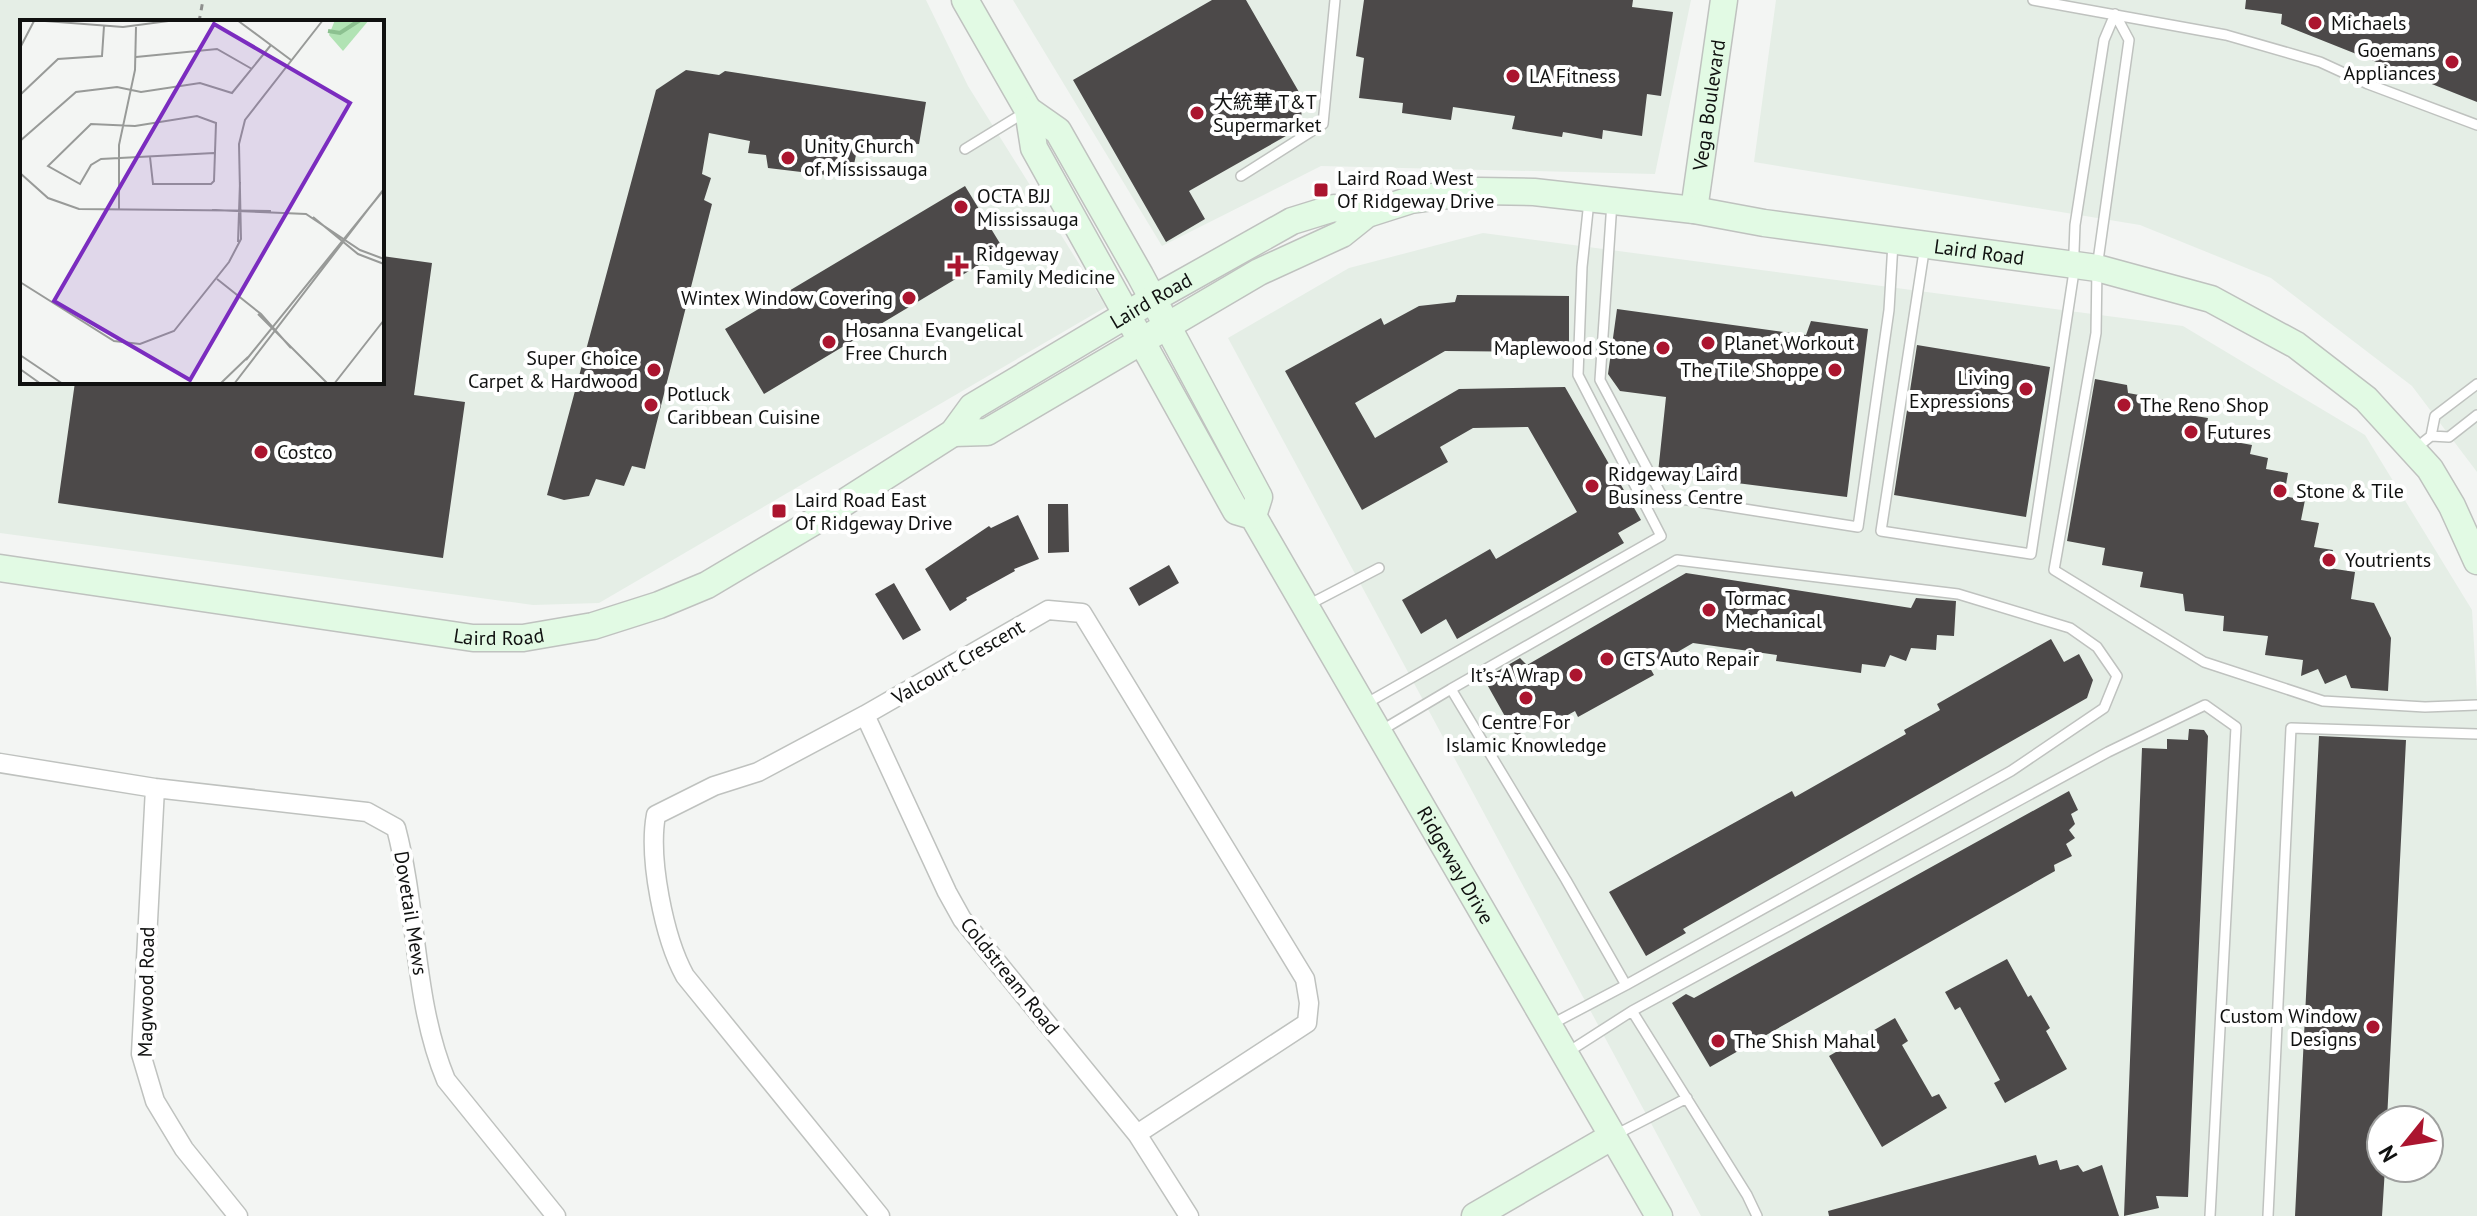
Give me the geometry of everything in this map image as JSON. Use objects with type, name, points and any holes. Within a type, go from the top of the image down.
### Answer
[{"type":"street","name":"Ridgeway Drive","points":[[965,0],[1028,110],[1034,148],[1236,511],[1253,516],[1659,1216]]},
{"type":"street","name":"Vega Boulevard","points":[[1694,210],[1724,0]]},
{"type":"street","name":"Ridgeway Drive","points":[[1028,110],[1058,131],[1153,299],[1259,497],[1253,516]]},
{"type":"street","name":"Laird Road","points":[[953,433],[987,432],[1259,272],[1342,234],[1367,214],[1411,200],[1478,191],[1534,192],[1694,210],[1764,223],[2084,266],[2211,299],[2296,345],[2422,443],[2430,469],[2452,506],[2477,561]]},
{"type":"street","name":"Laird Road","points":[[0,568],[473,638],[523,638],[593,626],[659,605],[707,585],[953,433],[972,407],[1127,314],[1292,221],[1334,208],[1367,214]]},
{"type":"street","name":"Valcourt Crescent","points":[[880,1216],[685,976],[674,957],[652,837],[656,815],[714,786],[758,772],[865,715],[1048,610],[1082,613],[1305,979],[1309,1003],[1307,1023],[1137,1134]]},
{"type":"street","name":"Coldstream Road","points":[[865,715],[962,919],[1137,1134],[1189,1216]]},
{"type":"street","name":"Dovetail Mews","points":[[0,763],[155,788],[367,812],[396,828],[405,862],[426,1013],[441,1069],[446,1080],[556,1216]]},
{"type":"street","name":"Magwood Road","points":[[155,788],[141,1054],[155,1101],[184,1149],[238,1216]]},
{"type":"street","points":[[1475,1216],[1613,1136]]},
{"type":"lane","points":[[1241,176],[1323,124],[1335,0]]},
{"type":"lane","points":[[2033,0],[2226,35],[2320,62],[2368,84],[2477,125]]},
{"type":"lane","points":[[1925,244],[1881,531],[2031,554],[2073,278],[2084,266],[2129,40],[2115,14]]},
{"type":"lane","points":[[2115,14],[2104,40],[2075,225],[2096,333],[2054,570],[2204,662],[2323,701],[2425,707],[2477,705]]},
{"type":"lane","points":[[965,149],[1028,110]]},
{"type":"lane","points":[[1601,199],[1600,380],[1662,496],[1858,527],[1889,310],[1893,240]]},
{"type":"lane","points":[[1363,705],[1661,536],[1578,375],[1582,267],[1601,199]]},
{"type":"lane","points":[[2422,443],[2435,416],[2477,384]]},
{"type":"lane","points":[[2422,443],[2449,437],[2477,415]]},
{"type":"lane","points":[[1379,731],[1677,560],[1958,594],[2070,628],[2097,647],[2117,676],[2104,708],[2011,771],[1549,1026]]},
{"type":"lane","points":[[1306,606],[1379,568]]},
{"type":"lane","points":[[1451,689],[1626,985]]},
{"type":"lane","points":[[1566,1054],[1632,1011],[2108,752],[2205,705],[2236,727],[2210,1216]]},
{"type":"lane","points":[[2268,1216],[2291,728],[2477,734]]},
{"type":"lane","points":[[1632,1011],[1757,1216]]},
{"type":"lane","points":[[1613,1136],[1687,1098]]},
{"type":"path","points":[[199,20],[203,0]]},
{"type":"shaded area","points":[[0,0],[926,0],[968,86],[1106,307],[599,603],[533,605],[0,533]]},
{"type":"shaded area","points":[[1013,0],[1691,0],[1655,174],[1321,166],[1162,246]]},
{"type":"shaded area","points":[[1776,0],[2477,0],[2477,472],[2412,386],[2271,278],[2140,225],[1754,162]]},
{"type":"shaded area","points":[[1483,233],[2183,326],[2365,435],[2472,610],[2477,696],[2477,1216],[1701,1216],[1228,338],[1349,268]]},
{"type":"building","name":"大統華 T&T Supermarket","points":[[1212,0],[1246,0],[1303,99],[1300,128],[1189,191],[1205,219],[1166,242],[1073,80]]},
{"type":"building","name":"LA Fitness","points":[[1364,0],[1633,0],[1632,7],[1673,12],[1661,96],[1647,94],[1642,136],[1603,130],[1602,139],[1563,132],[1562,137],[1512,129],[1515,116],[1453,107],[1451,120],[1402,113],[1403,103],[1359,98],[1364,58],[1356,56]]},
{"type":"building","points":[[2246,0],[2477,0],[2477,102],[2281,24],[2282,14],[2245,9]]},
{"type":"building","points":[[686,70],[719,75],[725,71],[926,102],[919,144],[882,142],[875,157],[856,155],[851,178],[768,168],[766,155],[748,153],[750,141],[709,133],[702,174],[711,178],[704,200],[712,204],[645,469],[632,466],[624,486],[596,479],[589,496],[564,500],[547,495],[656,90]]},
{"type":"building","points":[[965,186],[1004,250],[764,394],[725,329]]},
{"type":"building","name":"Costco","points":[[384,256],[432,263],[414,395],[465,402],[443,558],[58,503],[75,384],[384,384]]},
{"type":"building","name":"Ridgeway Laird Business Centre","points":[[1457,295],[1569,296],[1569,352],[1445,351],[1355,403],[1375,438],[1459,389],[1565,387],[1641,520],[1618,533],[1624,543],[1457,639],[1446,619],[1421,634],[1402,600],[1490,549],[1496,559],[1577,512],[1528,427],[1473,428],[1440,447],[1448,462],[1362,510],[1285,371],[1381,318],[1384,325],[1419,306],[1455,302]]},
{"type":"building","points":[[1617,309],[1806,335],[1811,321],[1868,329],[1847,497],[1658,473],[1666,397],[1620,391],[1608,374]]},
{"type":"building","points":[[1917,345],[2050,367],[2026,517],[1894,495]]},
{"type":"building","points":[[2095,379],[2127,385],[2128,393],[2172,401],[2170,412],[2208,418],[2206,427],[2232,431],[2230,441],[2252,445],[2250,454],[2268,458],[2266,469],[2288,473],[2284,496],[2305,500],[2301,520],[2319,523],[2314,547],[2333,550],[2329,568],[2355,572],[2351,599],[2374,603],[2391,638],[2388,691],[2351,688],[2346,675],[2325,684],[2318,669],[2301,676],[2303,660],[2265,655],[2268,636],[2223,631],[2224,616],[2185,611],[2183,594],[2140,587],[2143,572],[2102,565],[2105,548],[2067,541]]},
{"type":"building","points":[[1048,504],[1068,504],[1069,552],[1048,553]]},
{"type":"building","points":[[1018,515],[1039,559],[1014,569],[950,611],[925,569],[989,526],[991,528]]},
{"type":"building","points":[[1169,565],[1179,583],[1139,606],[1129,588]]},
{"type":"building","points":[[1686,573],[1911,608],[1916,598],[1956,601],[1954,636],[1937,635],[1936,650],[1911,648],[1906,661],[1890,655],[1885,667],[1862,664],[1861,673],[1776,661],[1777,655],[1693,643],[1650,668],[1654,675],[1578,717],[1575,711],[1541,730],[1537,724],[1516,736],[1484,679],[1520,658],[1527,665]]},
{"type":"building","points":[[894,583],[921,630],[903,640],[875,594]]},
{"type":"building","points":[[2051,639],[2064,662],[2079,654],[2093,680],[2087,698],[1683,929],[1686,933],[1646,956],[1609,892],[1792,791],[1795,797],[1906,734],[1904,730],[1940,710],[1937,704]]},
{"type":"building","points":[[2189,729],[2204,730],[2208,736],[2188,1197],[2156,1196],[2159,1208],[2124,1216],[2142,748],[2167,749],[2167,739],[2188,740]]},
{"type":"building","points":[[2319,736],[2406,740],[2388,1104],[2365,1104],[2365,1184],[2384,1184],[2382,1216],[2295,1216]]},
{"type":"building","points":[[2069,791],[2078,810],[2071,814],[2075,824],[2069,830],[2075,838],[2066,844],[2072,856],[2054,865],[2055,871],[1710,1067],[1672,1003],[1686,994],[1694,998]]},
{"type":"building","points":[[2007,959],[2050,1028],[2046,1031],[2067,1069],[2005,1103],[1994,1083],[2000,1080],[1960,1007],[1955,1010],[1945,992]]},
{"type":"building","points":[[1895,1018],[1908,1041],[1902,1045],[1932,1097],[1939,1094],[1947,1108],[1882,1147],[1829,1056]]},
{"type":"building","points":[[2036,1155],[2039,1165],[2057,1160],[2060,1170],[2078,1165],[2083,1172],[2102,1165],[2119,1216],[1829,1216],[1828,1211]]},
{"type":"place","name":"Michaels","points":[[2315,23]]},
{"type":"place","name":"Goemans Appliances","points":[[2452,62]]},
{"type":"place","name":"LA Fitness","points":[[1513,76]]},
{"type":"place","name":"大統華 T&T Supermarket","points":[[1197,113]]},
{"type":"place","name":"Unity Church of Mississauga","points":[[788,158]]},
{"type":"place","name":"Laird Road West Of Ridgeway Drive","points":[[1321,190]]},
{"type":"place","name":"OCTA BJJ Mississauga","points":[[961,207]]},
{"type":"place","name":"Ridgeway Family Medicine","points":[[958,266]]},
{"type":"place","name":"Wintex Window Covering","points":[[909,298]]},
{"type":"place","name":"Hosanna Evangelical Free Church","points":[[829,342]]},
{"type":"place","name":"Planet Workout","points":[[1708,343]]},
{"type":"place","name":"Maplewood Stone","points":[[1663,348]]},
{"type":"place","name":"Super Choice Carpet & Hardwood","points":[[654,370]]},
{"type":"place","name":"The Tile Shoppe","points":[[1835,370]]},
{"type":"place","name":"Living Expressions","points":[[2026,389]]},
{"type":"place","name":"Potluck Caribbean Cuisine","points":[[651,405]]},
{"type":"place","name":"The Reno Shop","points":[[2124,405]]},
{"type":"place","name":"Futures","points":[[2191,432]]},
{"type":"place","name":"Costco","points":[[261,452]]},
{"type":"place","name":"Ridgeway Laird Business Centre","points":[[1592,486]]},
{"type":"place","name":"Stone & Tile","points":[[2280,491]]},
{"type":"place","name":"Laird Road East Of Ridgeway Drive","points":[[779,511]]},
{"type":"place","name":"Youtrients","points":[[2329,560]]},
{"type":"place","name":"Tormac Mechanical","points":[[1709,610]]},
{"type":"place","name":"CTS Auto Repair","points":[[1607,659]]},
{"type":"place","name":"It’s-A Wrap","points":[[1576,675]]},
{"type":"place","name":"Centre For Islamic Knowledge","points":[[1526,698]]},
{"type":"place","name":"Custom Window Designs","points":[[2373,1027]]},
{"type":"place","name":"The Shish Mahal","points":[[1718,1041]]}]
